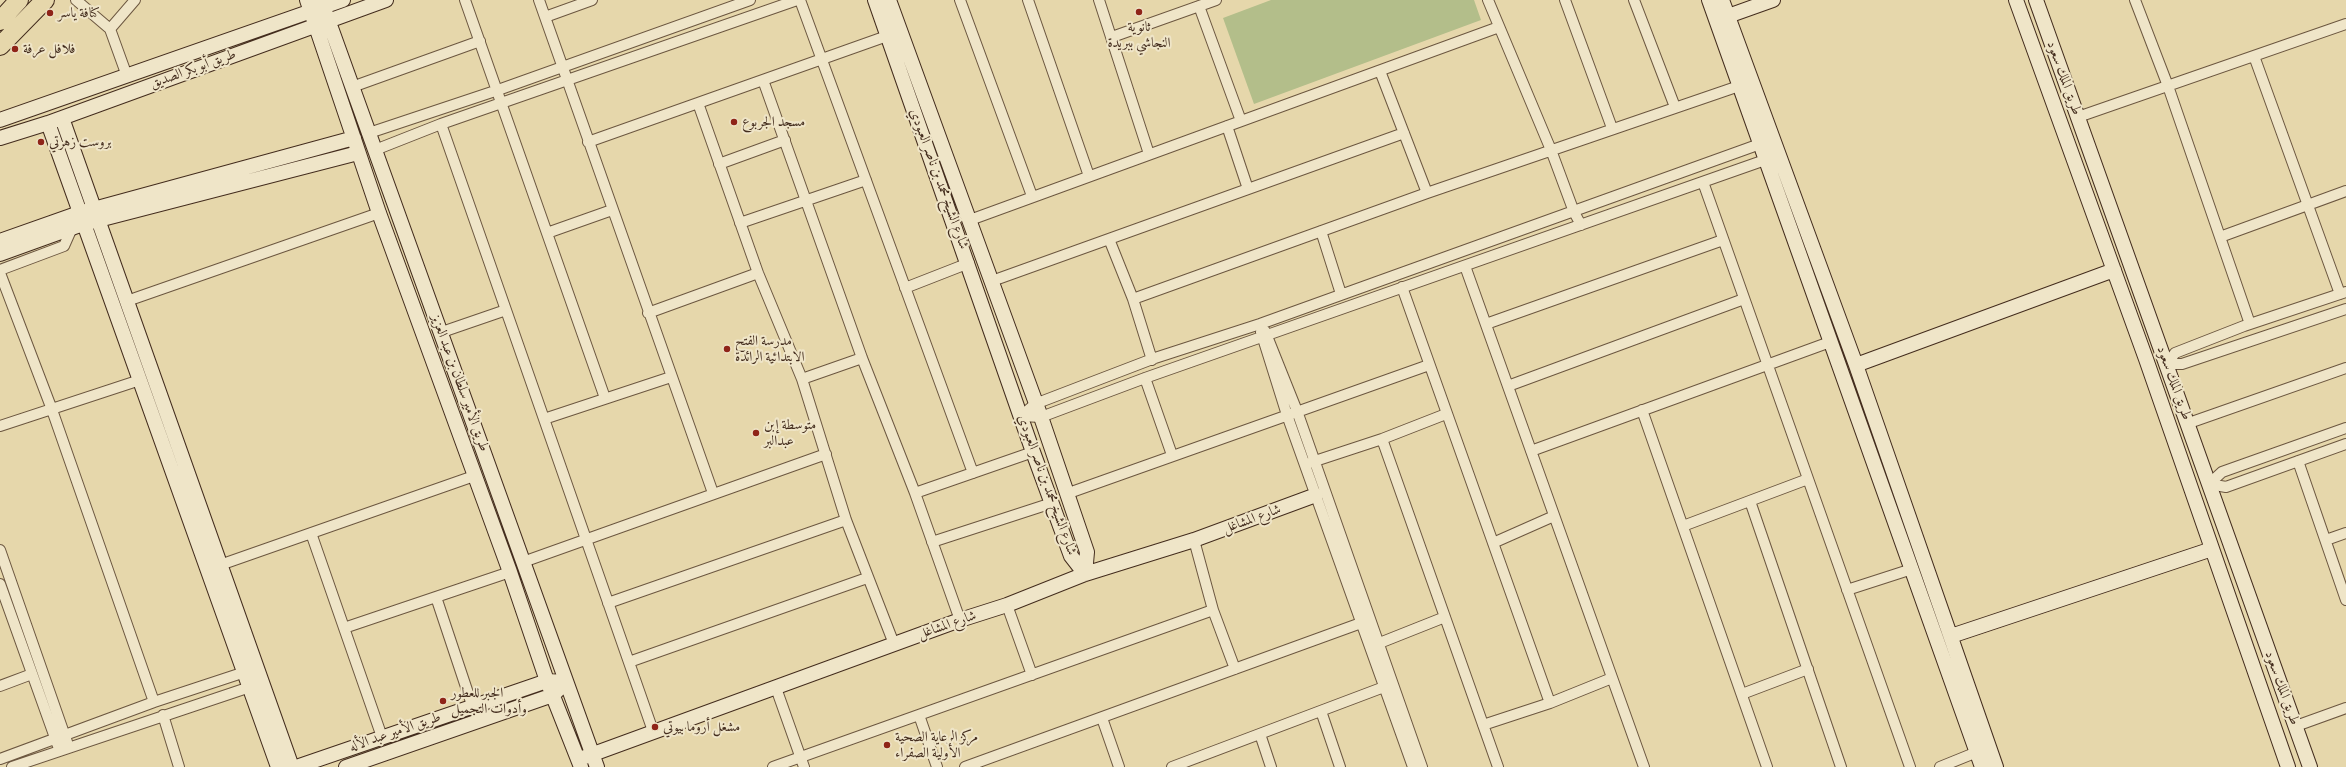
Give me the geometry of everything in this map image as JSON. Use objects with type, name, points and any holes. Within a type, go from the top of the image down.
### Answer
[{"type":"highway","points":[[0,21],[19,0]]},
{"type":"highway","points":[[0,46],[45,0]]},
{"type":"street","points":[[76,0],[110,29],[127,76]]},
{"type":"street","points":[[110,29],[135,0]]},
{"type":"street","name":"طريق أبو بكر الصديق","points":[[0,120],[127,76],[316,5],[343,0]]},
{"type":"street","name":"طريق أبو بكر الصديق","points":[[0,138],[62,118],[386,0]]},
{"type":"street","points":[[465,0],[498,90],[605,398]]},
{"type":"street","points":[[539,0],[566,81],[713,493]]},
{"type":"street","points":[[545,16],[592,0]]},
{"type":"street","points":[[369,133],[498,90],[750,0]]},
{"type":"street","points":[[375,150],[441,124],[797,0]]},
{"type":"street","points":[[800,0],[973,473]]},
{"type":"street","name":"شارع الشيخ محمد بن ناصر العبودي","points":[[875,0],[969,263],[1033,452],[1071,556],[1085,574]]},
{"type":"street","name":"شارع الشيخ محمد بن ناصر العبودي","points":[[889,0],[1041,417],[1087,552],[1085,574]]},
{"type":"street","points":[[960,0],[1032,196]]},
{"type":"street","points":[[1028,0],[1089,176]]},
{"type":"street","points":[[1099,0],[1149,154]]},
{"type":"street","points":[[1112,37],[1216,0]]},
{"type":"street","points":[[1488,0],[1551,150],[1574,212],[1581,225]]},
{"type":"street","points":[[1565,0],[1612,128]]},
{"type":"street","points":[[1634,0],[1674,107]]},
{"type":"street","points":[[1709,0],[1982,767]]},
{"type":"street","points":[[1722,0],[1777,145],[1856,365],[1996,767]]},
{"type":"street","points":[[1728,16],[1773,0]]},
{"type":"street","name":"طريق الملك سعود","points":[[2016,0],[2146,359],[2288,767]]},
{"type":"street","name":"طريق الملك سعود","points":[[2036,0],[2189,423],[2209,484],[2310,767]]},
{"type":"street","points":[[2135,0],[2168,86],[2250,324]]},
{"type":"street","name":"طريق الأمير سلطان بن عبد العزيز","points":[[316,5],[329,21],[595,761]]},
{"type":"street","name":"طريق الأمير سلطان بن عبد العزيز","points":[[316,5],[315,26],[358,153],[510,572],[547,681],[580,763]]},
{"type":"street","points":[[1199,6],[1241,121]]},
{"type":"street","points":[[2078,117],[2346,24]]},
{"type":"street","points":[[970,220],[1032,196],[1499,28]]},
{"type":"street","points":[[588,142],[887,36]]},
{"type":"street","points":[[352,87],[480,41]]},
{"type":"street","points":[[2165,358],[2174,353],[2250,324],[2343,293],[2254,56]]},
{"type":"street","points":[[1380,71],[1427,193]]},
{"type":"street","points":[[763,80],[862,358],[915,493],[960,620]]},
{"type":"street","points":[[1133,299],[1427,193],[1612,128],[1739,86]]},
{"type":"street","points":[[698,103],[758,274],[802,379],[846,520],[867,578],[894,644]]},
{"type":"street","points":[[62,118],[292,767]]},
{"type":"street","points":[[48,123],[78,222],[140,380],[278,767]]},
{"type":"street","points":[[441,124],[653,731]]},
{"type":"street","points":[[1228,126],[1248,189]]},
{"type":"street","points":[[992,281],[1404,133]]},
{"type":"street","points":[[0,254],[96,215],[354,138]]},
{"type":"street","points":[[719,164],[785,140]]},
{"type":"street","points":[[1021,416],[1035,404],[1152,360],[1260,324],[1760,144],[1777,145]]},
{"type":"street","points":[[1021,416],[1041,417],[1145,378],[1765,160],[1777,145]]},
{"type":"street","points":[[96,215],[358,153]]},
{"type":"street","points":[[740,223],[807,202],[866,180]]},
{"type":"street","points":[[1703,182],[1910,767]]},
{"type":"street","points":[[2220,237],[2346,191]]},
{"type":"street","points":[[548,234],[612,210]]},
{"type":"street","points":[[126,301],[379,213]]},
{"type":"street","points":[[0,241],[78,222]]},
{"type":"street","points":[[0,270],[64,246],[78,222]]},
{"type":"street","points":[[1321,231],[1340,294]]},
{"type":"street","points":[[1109,239],[1133,299],[1152,360]]},
{"type":"street","points":[[1486,324],[1723,240]]},
{"type":"street","points":[[905,288],[969,263]]},
{"type":"street","points":[[1465,266],[1644,767]]},
{"type":"street","points":[[1856,365],[2114,270]]},
{"type":"street","points":[[0,273],[52,407],[154,702]]},
{"type":"street","points":[[648,313],[758,274]]},
{"type":"street","points":[[1402,287],[1550,703]]},
{"type":"street","points":[[1508,386],[1744,299]]},
{"type":"street","points":[[2146,359],[2165,358],[2182,364],[2346,309]]},
{"type":"street","points":[[442,332],[506,310]]},
{"type":"street","points":[[1260,324],[1374,646],[1422,767]]},
{"type":"street","points":[[1531,451],[1830,342]]},
{"type":"street","points":[[802,379],[862,358]]},
{"type":"street","points":[[1066,494],[1172,455],[1429,365]]},
{"type":"street","points":[[2189,423],[2346,368]]},
{"type":"street","points":[[544,419],[671,376]]},
{"type":"street","points":[[1145,378],[1172,455]]},
{"type":"street","points":[[0,426],[52,407],[140,380]]},
{"type":"street","points":[[1642,410],[1767,767]]},
{"type":"street","points":[[1310,463],[1382,439],[1446,414]]},
{"type":"street","points":[[2209,484],[2222,472],[2346,428]]},
{"type":"street","points":[[1382,439],[1498,767]]},
{"type":"street","points":[[2209,484],[2226,487],[2346,444]]},
{"type":"street","points":[[915,493],[1033,452]]},
{"type":"street","points":[[523,562],[713,493],[826,454]]},
{"type":"street","points":[[2298,461],[2346,600]]},
{"type":"street","points":[[1310,463],[1316,495],[1361,623],[1374,646],[1384,687],[1413,767]]},
{"type":"street","points":[[220,566],[474,476]]},
{"type":"street","points":[[1683,526],[1808,479]]},
{"type":"street","name":"شارع المشاغل","points":[[580,763],[595,761],[653,731],[776,688],[960,620],[1007,605],[1085,574],[1194,540],[1316,495]]},
{"type":"street","points":[[1750,501],[1841,767]]},
{"type":"street","points":[[932,542],[1052,503]]},
{"type":"street","points":[[1493,543],[1554,516]]},
{"type":"street","points":[[608,603],[846,520]]},
{"type":"street","points":[[2326,540],[2346,533]]},
{"type":"street","points":[[311,534],[382,737]]},
{"type":"street","points":[[1194,540],[1213,610],[1236,669]]},
{"type":"street","points":[[1951,636],[2212,549]]},
{"type":"street","points":[[0,550],[64,750]]},
{"type":"street","points":[[1847,590],[1912,569]]},
{"type":"street","points":[[344,628],[510,572]]},
{"type":"street","points":[[629,662],[867,578]]},
{"type":"street","points":[[0,584],[32,674],[60,738]]},
{"type":"street","points":[[436,597],[472,705]]},
{"type":"street","points":[[1007,605],[1032,675]]},
{"type":"street","points":[[773,767],[802,763],[919,715],[1213,610]]},
{"type":"street","points":[[1374,646],[1445,617]]},
{"type":"street","points":[[965,767],[1361,623]]},
{"type":"street","points":[[1742,694],[1808,669]]},
{"type":"street","points":[[0,758],[60,738],[154,702],[245,672]]},
{"type":"street","points":[[0,686],[32,674]]},
{"type":"street","points":[[1483,725],[1550,703],[1612,678]]},
{"type":"street","name":"طريق الأمير عبد الأله","points":[[296,767],[472,705],[547,681],[566,682]]},
{"type":"street","name":"طريق الأمير عبد الأله","points":[[346,767],[553,695],[566,682]]},
{"type":"street","points":[[12,767],[250,687]]},
{"type":"street","points":[[1172,767],[1196,763],[1260,734],[1384,687]]},
{"type":"street","points":[[776,688],[802,763]]},
{"type":"street","points":[[2296,726],[2346,708]]},
{"type":"street","points":[[1321,711],[1340,767]]},
{"type":"street","points":[[163,715],[179,767]]},
{"type":"street","points":[[919,715],[937,767]]},
{"type":"street","points":[[1102,718],[1119,767]]},
{"type":"street","points":[[1260,734],[1271,767]]},
{"type":"street","points":[[1940,767],[1977,752]]},
{"type":"green space","points":[[1271,0],[1474,0],[1481,20],[1254,104],[1223,18]]},
{"type":"place","name":"ثانوية النجاشي ببريدة","points":[[1139,12]]},
{"type":"place","name":"كنافة ياسر","points":[[50,13]]},
{"type":"place","name":"فلافل عرفة","points":[[15,49]]},
{"type":"place","name":"مسجد الجربوع","points":[[734,122]]},
{"type":"place","name":"بروست زهرتي","points":[[41,142]]},
{"type":"place","name":"مدرسة الفتح الابتدائية الرائدة","points":[[727,349]]},
{"type":"place","name":"متوسطة إبن عبدالبر","points":[[756,433]]},
{"type":"place","name":"الجبر للعطور وأدوات التجميل","points":[[443,701]]},
{"type":"place","name":"مشغل أروما بيوتي","points":[[655,727]]},
{"type":"place","name":"مركز الرعاية الصحية الأولية الصفراء","points":[[887,745]]}]
